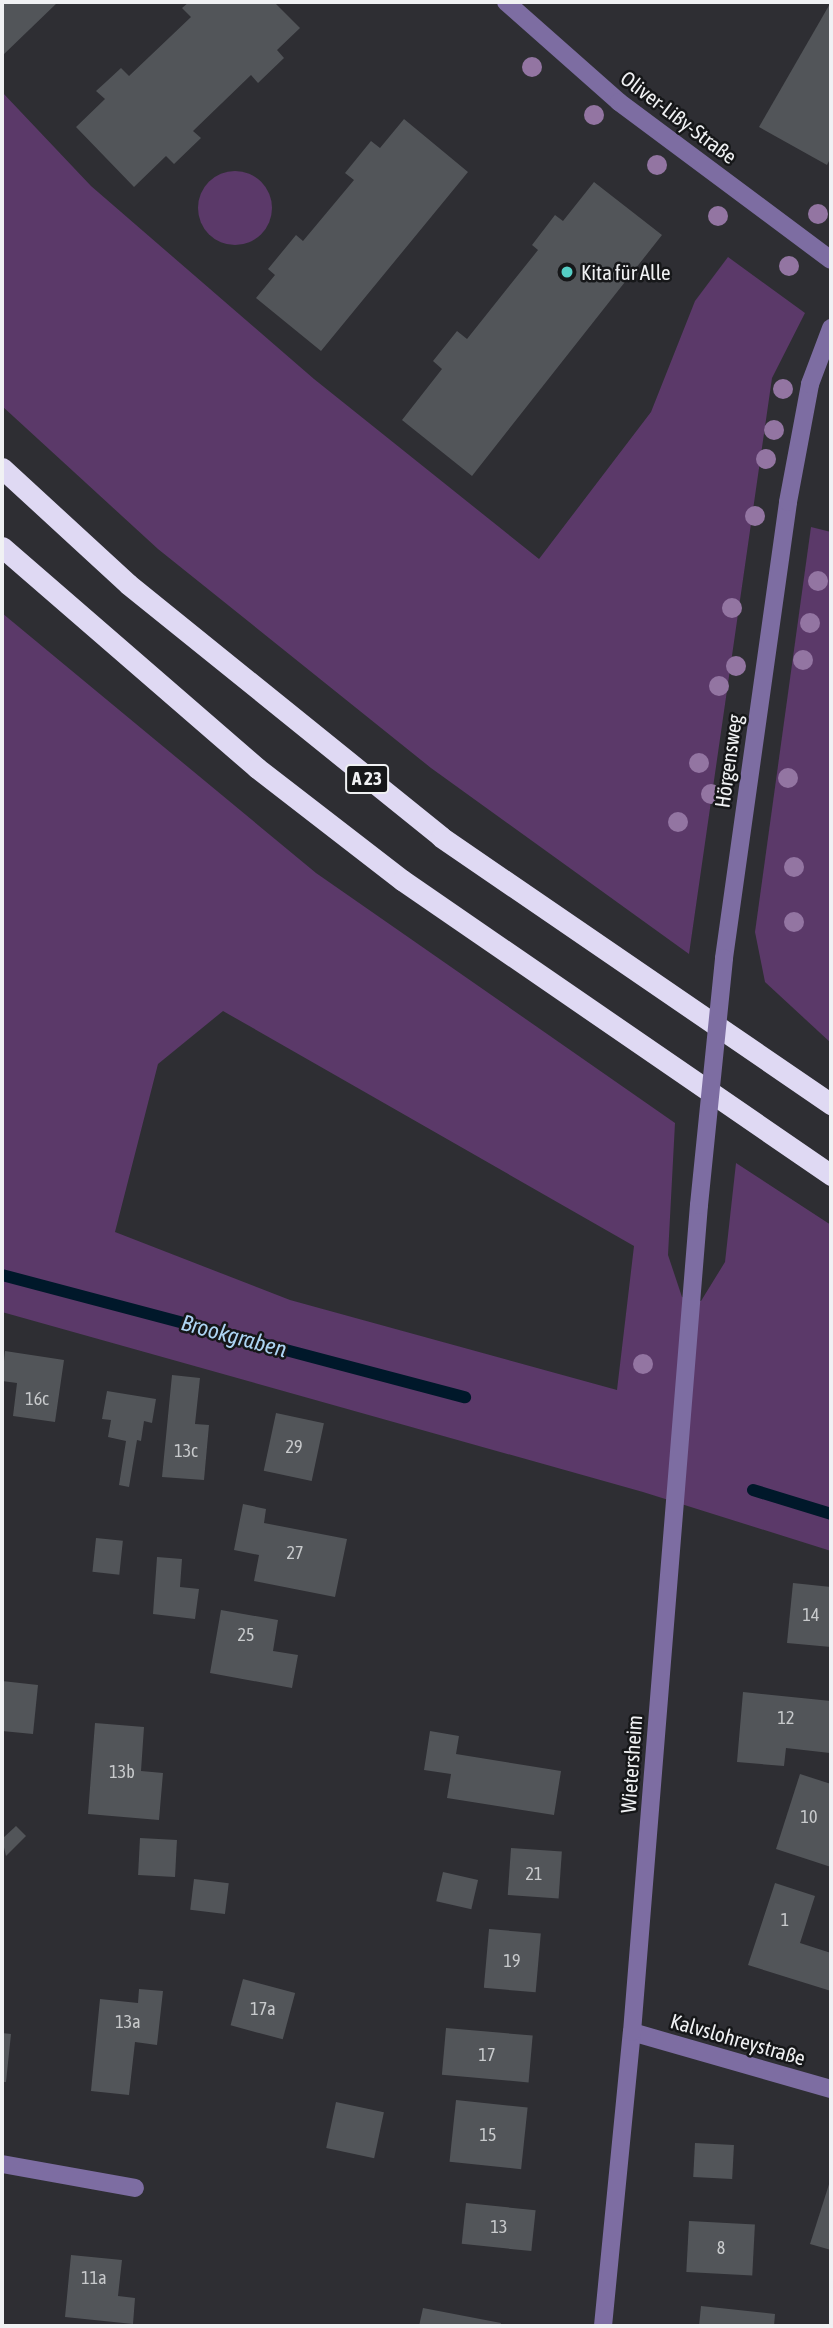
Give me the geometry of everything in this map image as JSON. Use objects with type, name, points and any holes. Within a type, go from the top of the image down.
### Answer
[{"type":"highway","name":"A 23","points":[[2,468],[128,584],[441,837],[831,1104]]},
{"type":"highway","points":[[2,547],[247,759],[402,880],[831,1175]]},
{"type":"street","name":"Oliver-Lißy-Straße","points":[[506,2],[619,102],[831,260]]},
{"type":"street","name":"Hörgensweg","points":[[699,1205],[724,958],[788,502],[810,384],[831,328]]},
{"type":"street","name":"Wietersheim","points":[[603,2326],[632,2032],[699,1205]]},
{"type":"street","name":"Kalvslohreystraße","points":[[632,2032],[831,2089]]},
{"type":"street","points":[[2,2164],[135,2188]]},
{"type":"shaded area","points":[[2,92],[91,186],[314,379],[539,559],[651,412],[695,301],[728,257],[805,313],[772,378],[689,954],[431,768],[158,549],[2,406]]},
{"type":"shaded area","points":[[235,171],[249,174],[261,182],[269,194],[272,208],[269,222],[261,234],[249,242],[235,245],[221,242],[209,234],[201,222],[198,208],[201,194],[209,182],[221,174]]},
{"type":"shaded area","points":[[811,527],[831,532],[831,1043],[765,982],[755,932]]},
{"type":"shaded area","points":[[2,613],[316,873],[675,1123],[668,1255],[682,1297],[701,1301],[725,1262],[736,1163],[831,1225],[831,1551],[643,1492],[2,1312]],"holes":[[[223,1011],[634,1246],[617,1390],[290,1300],[115,1232],[158,1064]]]},
{"type":"building","points":[[2,2],[58,2],[2,56]]},
{"type":"building","points":[[189,2],[274,2],[300,28],[277,50],[284,58],[258,83],[251,75],[193,131],[201,138],[174,164],[166,156],[134,187],[76,127],[105,99],[96,91],[121,68],[129,76],[191,17],[182,8]]},
{"type":"building","points":[[831,2],[831,157],[827,165],[759,127]]},
{"type":"building","points":[[404,119],[468,172],[321,351],[256,298],[275,275],[268,269],[296,235],[303,241],[354,180],[345,173],[371,141],[380,148]]},
{"type":"building","points":[[594,182],[662,235],[472,476],[402,420],[442,369],[433,361],[457,331],[467,339],[538,250],[532,245],[555,215],[563,221]]},
{"type":"building","points":[[5,1351],[64,1360],[55,1422],[13,1416],[17,1383],[2,1381]]},
{"type":"building","points":[[172,1375],[200,1378],[195,1424],[209,1425],[204,1480],[162,1477]]},
{"type":"building","points":[[107,1391],[156,1399],[152,1423],[144,1421],[141,1441],[137,1440],[129,1487],[119,1485],[126,1441],[108,1437],[111,1420],[102,1419]]},
{"type":"building","points":[[276,1413],[324,1423],[312,1481],[264,1471]]},
{"type":"building","points":[[243,1504],[266,1509],[264,1523],[347,1539],[335,1597],[254,1581],[259,1555],[234,1550]]},
{"type":"building","points":[[96,1538],[123,1541],[119,1575],[92,1572]]},
{"type":"building","points":[[157,1557],[182,1559],[180,1587],[199,1589],[195,1619],[153,1614]]},
{"type":"building","points":[[793,1583],[831,1587],[831,1647],[787,1643]]},
{"type":"building","points":[[221,1610],[278,1620],[273,1651],[298,1655],[292,1688],[210,1673]]},
{"type":"building","points":[[2,1681],[38,1685],[33,1734],[2,1731]]},
{"type":"building","points":[[743,1692],[831,1701],[830,1753],[786,1748],[784,1766],[737,1762]]},
{"type":"building","points":[[95,1723],[144,1727],[141,1771],[163,1773],[159,1820],[88,1814]]},
{"type":"building","points":[[430,1731],[459,1736],[456,1754],[561,1771],[554,1815],[447,1798],[451,1774],[424,1770]]},
{"type":"building","points":[[800,1774],[831,1784],[831,1867],[776,1849]]},
{"type":"building","points":[[16,1826],[26,1836],[6,1856],[2,1839]]},
{"type":"building","points":[[140,1838],[177,1840],[175,1877],[138,1875]]},
{"type":"building","points":[[511,1848],[562,1852],[559,1898],[508,1895]]},
{"type":"building","points":[[443,1872],[478,1880],[471,1909],[436,1901]]},
{"type":"building","points":[[194,1879],[229,1883],[225,1914],[190,1910]]},
{"type":"building","points":[[775,1883],[815,1896],[800,1943],[831,1953],[831,1991],[748,1965]]},
{"type":"building","points":[[489,1929],[541,1934],[536,1992],[484,1988]]},
{"type":"building","points":[[243,1979],[295,1993],[283,2039],[231,2025]]},
{"type":"building","points":[[139,1989],[163,1991],[157,2045],[135,2042],[129,2095],[91,2091],[100,1999],[138,2003]]},
{"type":"building","points":[[446,2028],[533,2036],[529,2082],[442,2075]]},
{"type":"building","points":[[2,2033],[11,2034],[6,2082],[2,2082]]},
{"type":"building","points":[[456,2100],[528,2108],[521,2169],[450,2162]]},
{"type":"building","points":[[336,2102],[384,2112],[374,2158],[326,2148]]},
{"type":"building","points":[[695,2143],[734,2145],[732,2179],[693,2177]]},
{"type":"building","points":[[831,2178],[831,2250],[810,2244]]},
{"type":"building","points":[[466,2203],[536,2210],[531,2251],[462,2244]]},
{"type":"building","points":[[689,2221],[755,2224],[752,2275],[686,2272]]},
{"type":"building","points":[[71,2255],[122,2260],[118,2296],[135,2298],[133,2324],[65,2317]]},
{"type":"building","points":[[701,2306],[775,2314],[774,2326],[699,2326]]},
{"type":"building","points":[[423,2308],[501,2323],[500,2326],[419,2326]]},
{"type":"waterway","name":"Brookgraben","points":[[2,1275],[465,1397]]},
{"type":"waterway","name":"Brookgraben","points":[[753,1490],[831,1514]]},
{"type":"place","name":"Kita für Alle","points":[[567,272]]}]
